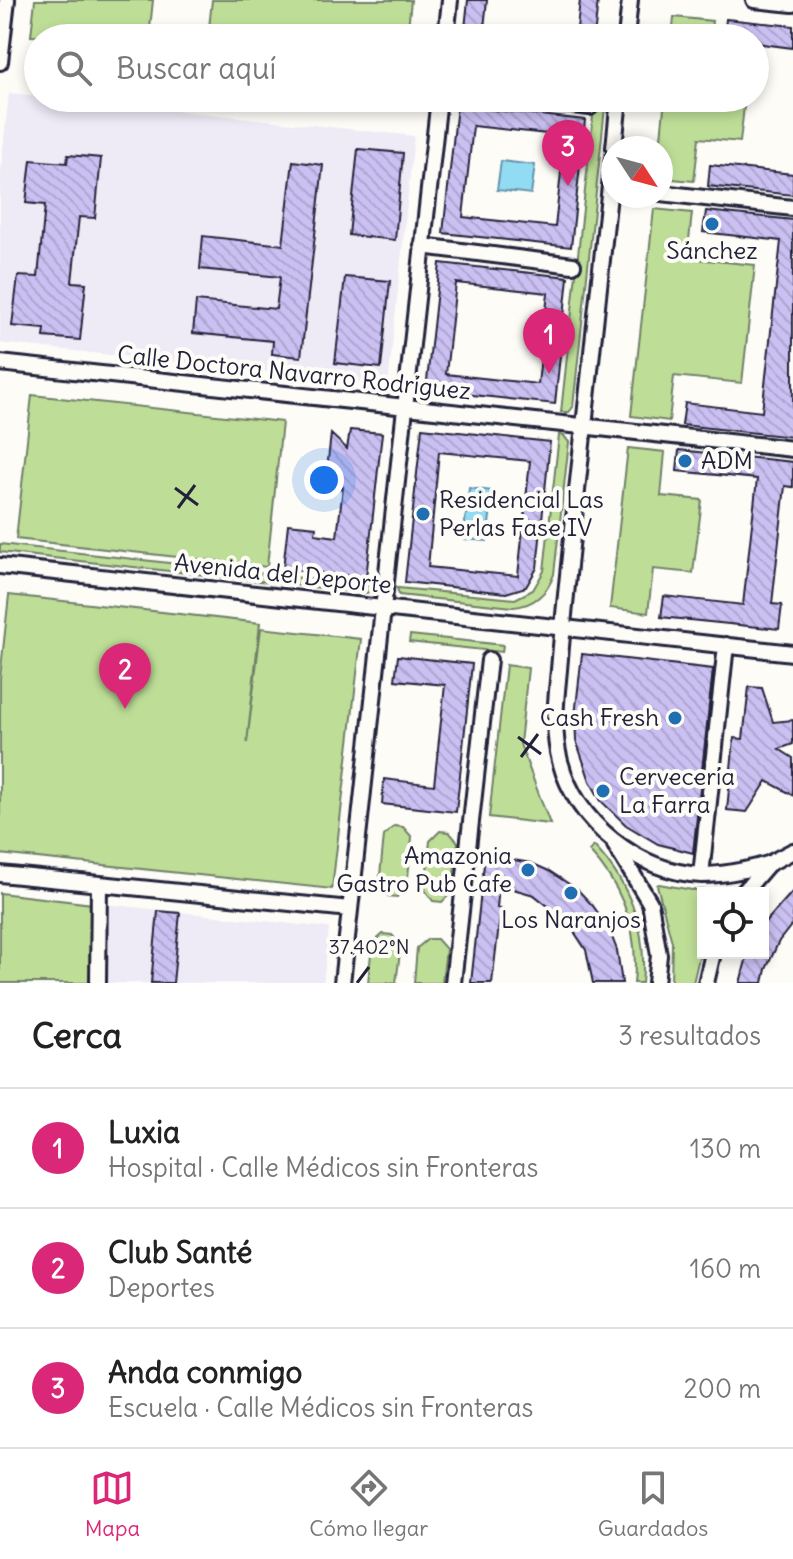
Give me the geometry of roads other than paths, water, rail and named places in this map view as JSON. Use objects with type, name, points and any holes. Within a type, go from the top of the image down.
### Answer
[{"type":"street","points":[[0,62],[7,0]]},
{"type":"street","points":[[447,24],[450,0]]},
{"type":"street","points":[[627,24],[630,0]]},
{"type":"street","points":[[754,0],[793,4]]},
{"type":"street","points":[[342,983],[437,112]]},
{"type":"street","points":[[615,136],[618,112]]},
{"type":"street","points":[[673,194],[793,208]]},
{"type":"street","points":[[609,208],[562,626],[554,726],[567,780],[584,810],[613,841],[650,903],[659,955],[656,983]]},
{"type":"street","points":[[422,246],[573,265]]},
{"type":"street","name":"Calle Doctora Navarro Rodríguez","points":[[0,363],[793,449]]},
{"type":"street","name":"Avenida del Deporte","points":[[0,566],[793,653]]},
{"type":"street","points":[[701,875],[726,645]]},
{"type":"street","points":[[453,983],[489,660]]},
{"type":"street","points":[[613,841],[655,865],[701,875],[726,874],[768,864],[793,851]]},
{"type":"street","points":[[748,887],[768,864]]},
{"type":"street","points":[[0,874],[350,909]]},
{"type":"street","points":[[98,983],[99,884]]},
{"type":"street","points":[[706,983],[712,959]]},
{"type":"water","points":[[501,161],[535,165],[531,194],[497,190]]},
{"type":"water","points":[[469,488],[493,491],[487,541],[463,539]]},
{"type":"place","name":"Anda conmigo","points":[[568,186]]},
{"type":"place","name":"Sánchez","points":[[712,224]]},
{"type":"place","name":"Luxia","points":[[549,374]]},
{"type":"place","name":"ADM","points":[[685,461]]},
{"type":"place","name":"Residencial Las Perlas Fase IV","points":[[423,514]]},
{"type":"place","name":"Club Santé","points":[[125,709]]},
{"type":"place","name":"Cash Fresh","points":[[675,718]]},
{"type":"place","name":"Cervecería La Farra","points":[[603,791]]},
{"type":"place","name":"Amazonia Gastro Pub Cafe","points":[[528,870]]},
{"type":"place","name":"Los Naranjos","points":[[571,893]]}]
